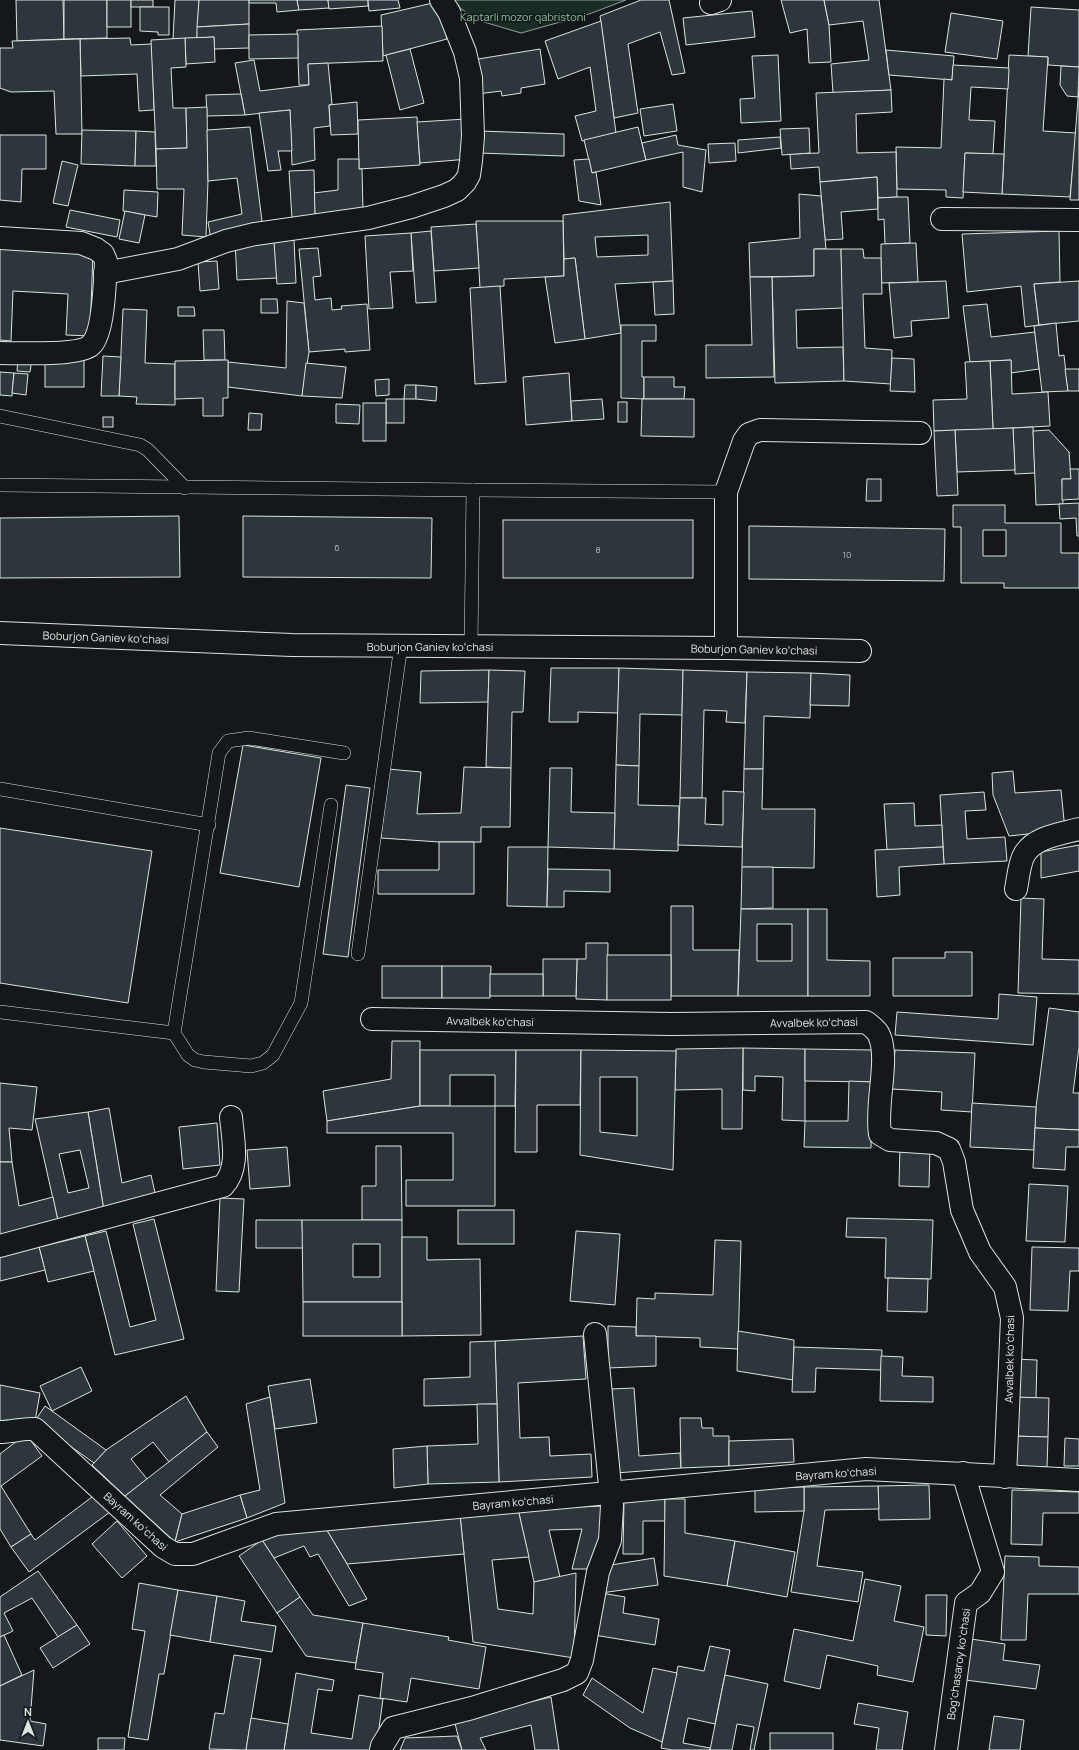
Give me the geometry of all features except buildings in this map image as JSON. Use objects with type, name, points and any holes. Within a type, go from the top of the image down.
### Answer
[{"type":"street","points":[[105,273],[178,259],[226,241],[256,234],[368,218],[411,207],[457,190],[465,182],[469,175],[472,155],[473,105],[471,78],[465,52],[448,12],[441,0]]},
{"type":"street","points":[[942,219],[1079,220]]},
{"type":"street","points":[[0,238],[82,243],[89,245],[103,254],[106,261],[99,332],[96,340],[91,346],[83,350],[68,352],[0,353]]},
{"type":"street","points":[[726,648],[726,492],[744,440],[749,434],[760,430],[920,433]]},
{"type":"street","name":"Boburjon Ganiev koʻchasi","points":[[0,633],[292,645],[726,648],[860,651]]},
{"type":"street","points":[[1016,889],[1023,856],[1032,846],[1046,838],[1079,829]]},
{"type":"street","name":"Avvalbek koʻchasi","points":[[372,1019],[671,1024],[866,1022],[879,1033],[884,1053],[878,1121],[880,1134],[890,1140],[936,1143],[949,1149],[954,1162],[962,1210],[980,1252],[1005,1288],[1012,1318],[1005,1477]]},
{"type":"street","points":[[0,1246],[223,1186],[230,1179],[235,1162],[231,1117]]},
{"type":"street","points":[[381,1750],[393,1728],[472,1708],[563,1680],[577,1673],[582,1660],[598,1572],[610,1540],[612,1506],[595,1334]]},
{"type":"street","name":"Bayram koʻchasi","points":[[0,1432],[14,1432],[27,1428],[35,1429],[163,1547],[175,1554],[193,1554],[276,1524],[866,1469],[1079,1480]]},
{"type":"street","name":"Bogʻchasaroy koʻchasi","points":[[946,1750],[966,1604],[980,1593],[992,1572],[963,1473]]},
{"type":"lane","points":[[0,416],[140,445],[148,450],[185,488]]},
{"type":"lane","points":[[0,486],[726,492]]},
{"type":"lane","points":[[471,646],[473,490]]},
{"type":"lane","points":[[358,954],[401,645]]},
{"type":"lane","points":[[331,805],[301,1003],[273,1055],[263,1063],[251,1066],[195,1060],[188,1055],[174,1033],[209,825],[219,753],[228,741],[249,738],[344,753]]},
{"type":"lane","points":[[0,789],[209,825]]},
{"type":"lane","points":[[0,1012],[174,1033]]},
{"type":"green space","name":"Kaptarli mozor qabristoni","points":[[449,0],[626,0],[589,14],[521,33],[477,20]]}]
